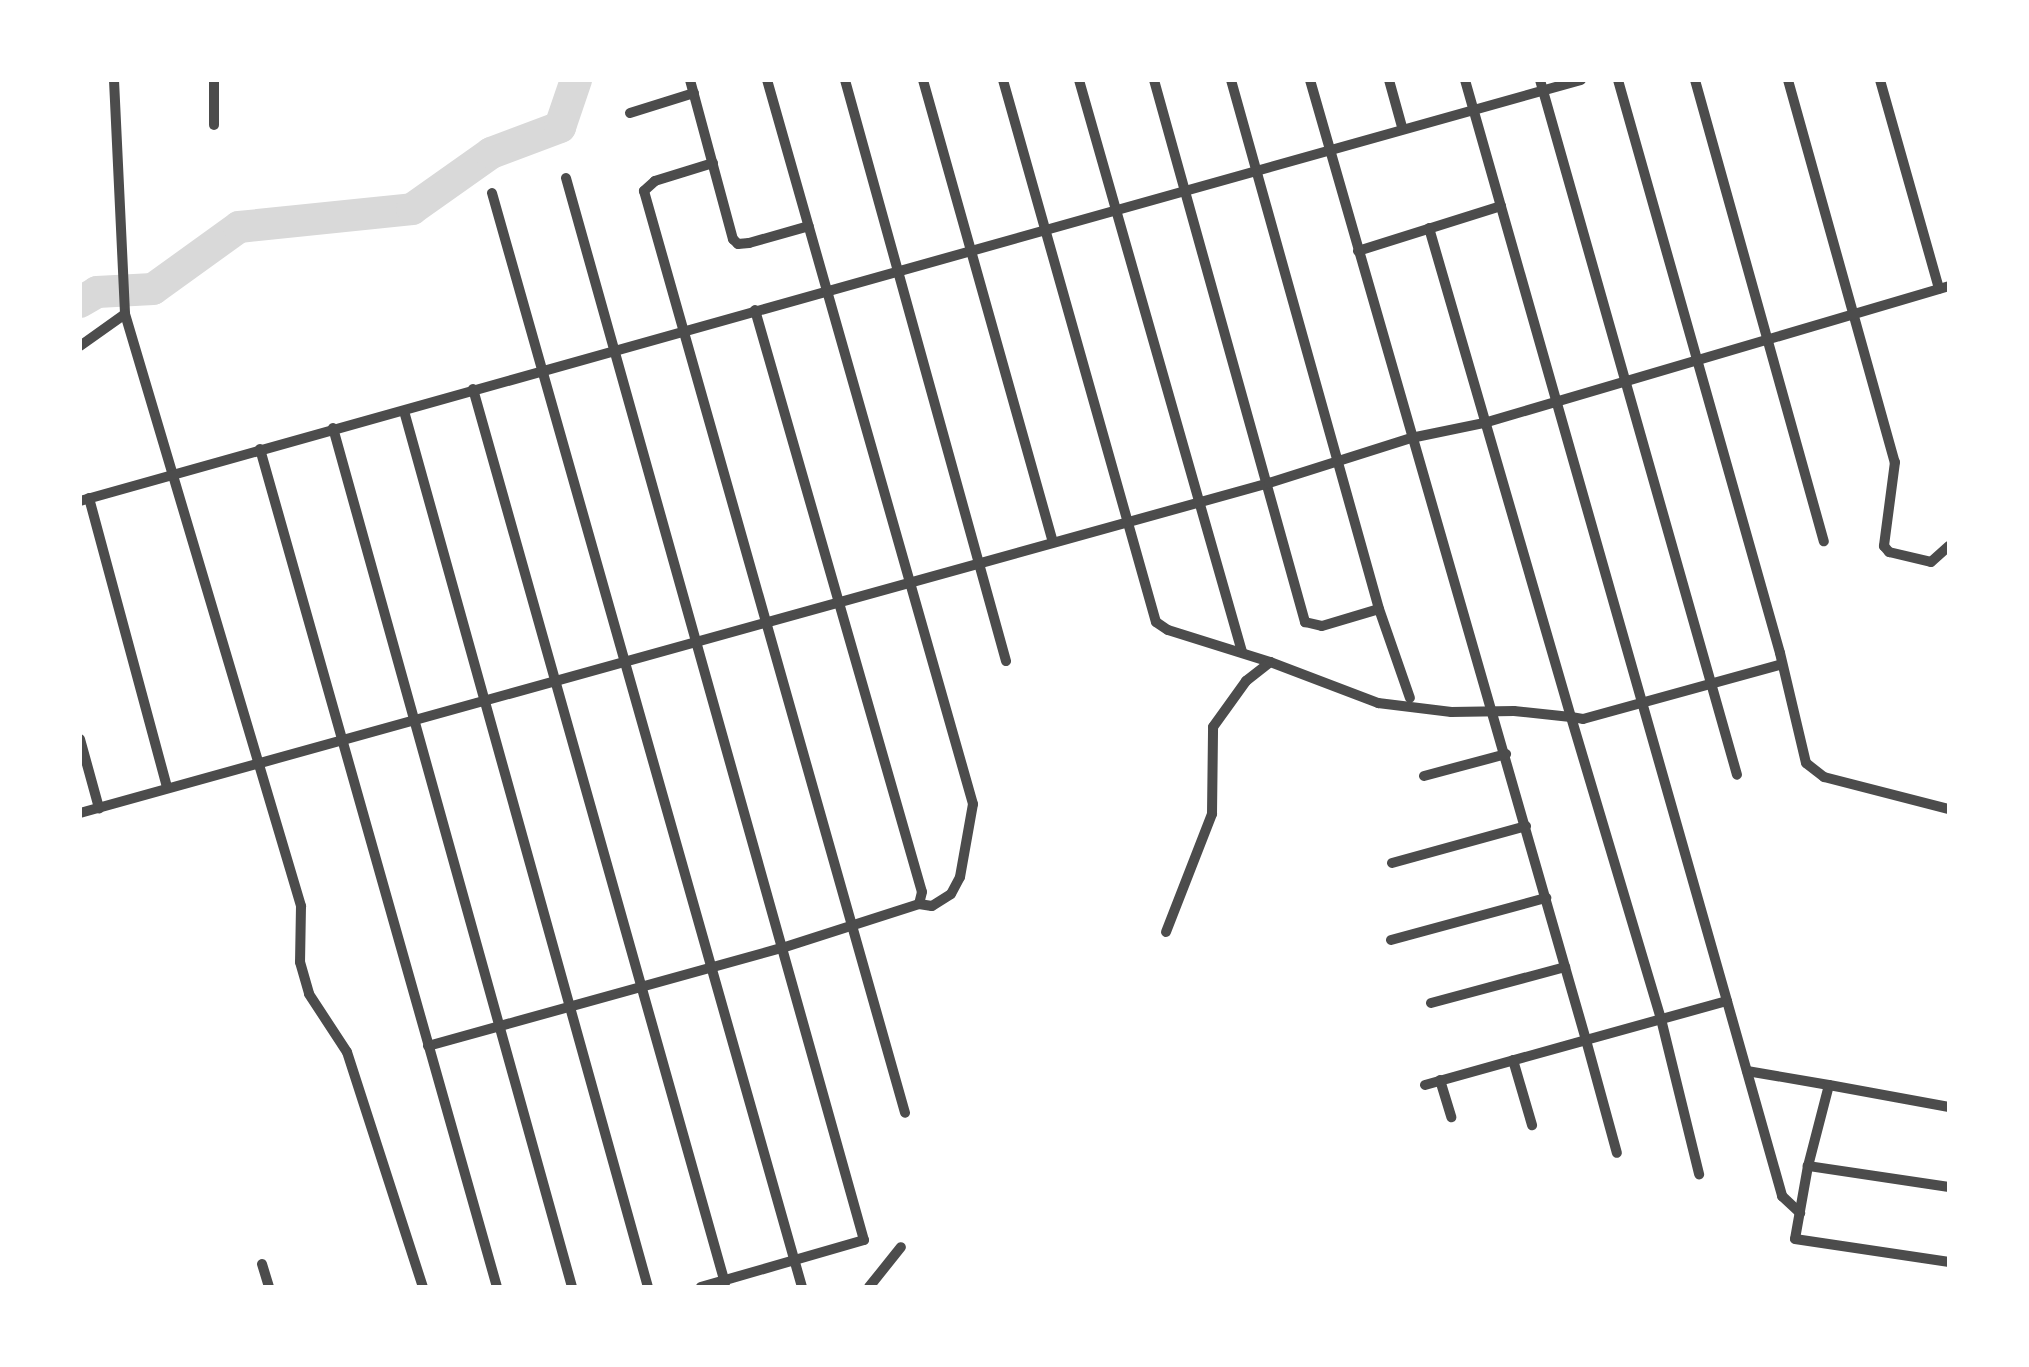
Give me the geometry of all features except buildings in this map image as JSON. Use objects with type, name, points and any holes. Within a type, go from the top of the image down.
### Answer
[{"type":"street","points":[[114,80],[125,310],[256,766],[301,906],[300,962],[309,994],[347,1052],[423,1287]]},
{"type":"street","points":[[214,80],[214,124]]},
{"type":"street","points":[[690,80],[738,244],[809,226]]},
{"type":"street","points":[[428,1046],[782,948],[919,904],[932,906],[951,894],[963,866],[973,804],[767,80]]},
{"type":"street","points":[[844,80],[1006,661]]},
{"type":"street","points":[[923,80],[1052,542]]},
{"type":"street","points":[[1002,80],[1159,626],[1242,652],[1378,703],[1495,714],[1514,710],[1584,719],[1782,664]]},
{"type":"street","points":[[1078,80],[1196,503],[1242,652]]},
{"type":"street","points":[[1154,80],[1305,622],[1322,626],[1380,608]]},
{"type":"street","points":[[1231,80],[1338,463],[1410,698]]},
{"type":"street","points":[[1310,80],[1411,438],[1495,714],[1617,1153]]},
{"type":"street","points":[[1389,80],[1402,127]]},
{"type":"street","points":[[1465,80],[1782,1196],[1800,1212]]},
{"type":"street","points":[[167,788],[85,500],[686,329],[1046,232],[1541,85],[1581,80]]},
{"type":"street","points":[[1618,80],[1782,664],[1806,763],[1824,777],[1949,809]]},
{"type":"street","points":[[1695,80],[1824,541]]},
{"type":"street","points":[[1788,80],[1895,462],[1884,546],[1889,552],[1928,562],[1949,546]]},
{"type":"street","points":[[80,813],[1269,483],[1411,438],[1484,423],[1944,288],[1880,80]]},
{"type":"street","points":[[1541,85],[1738,775]]},
{"type":"street","points":[[630,113],[694,93]]},
{"type":"street","points":[[713,163],[647,185],[644,191],[905,1113]]},
{"type":"street","points":[[566,178],[864,1240],[725,1284],[701,1287]]},
{"type":"street","points":[[492,192],[802,1287]]},
{"type":"street","points":[[1358,251],[1501,206]]},
{"type":"street","points":[[1429,228],[1661,1020],[1699,1174]]},
{"type":"street","points":[[80,346],[125,310]]},
{"type":"street","points":[[755,310],[922,892],[919,904]]},
{"type":"street","points":[[474,389],[725,1284]]},
{"type":"street","points":[[404,411],[648,1287]]},
{"type":"street","points":[[333,428],[572,1287]]},
{"type":"street","points":[[260,449],[496,1287]]},
{"type":"street","points":[[1166,932],[1212,814],[1213,727],[1246,681],[1270,662]]},
{"type":"street","points":[[80,739],[100,808]]},
{"type":"street","points":[[1424,776],[1506,754]]},
{"type":"street","points":[[1392,863],[1526,826]]},
{"type":"street","points":[[1390,940],[1546,898]]},
{"type":"street","points":[[1431,1003],[1565,967]]},
{"type":"street","points":[[1424,1085],[1728,1001]]},
{"type":"street","points":[[1513,1060],[1532,1125]]},
{"type":"street","points":[[1747,1070],[1949,1107]]},
{"type":"street","points":[[1440,1080],[1451,1117]]},
{"type":"street","points":[[1828,1085],[1795,1239],[1949,1262]]},
{"type":"street","points":[[1808,1166],[1949,1186]]},
{"type":"street","points":[[869,1287],[901,1247]]},
{"type":"street","points":[[262,1264],[269,1287]]},
{"type":"waterway","points":[[80,302],[97,292],[153,289],[239,227],[412,209],[491,153],[560,127],[576,80]]}]
